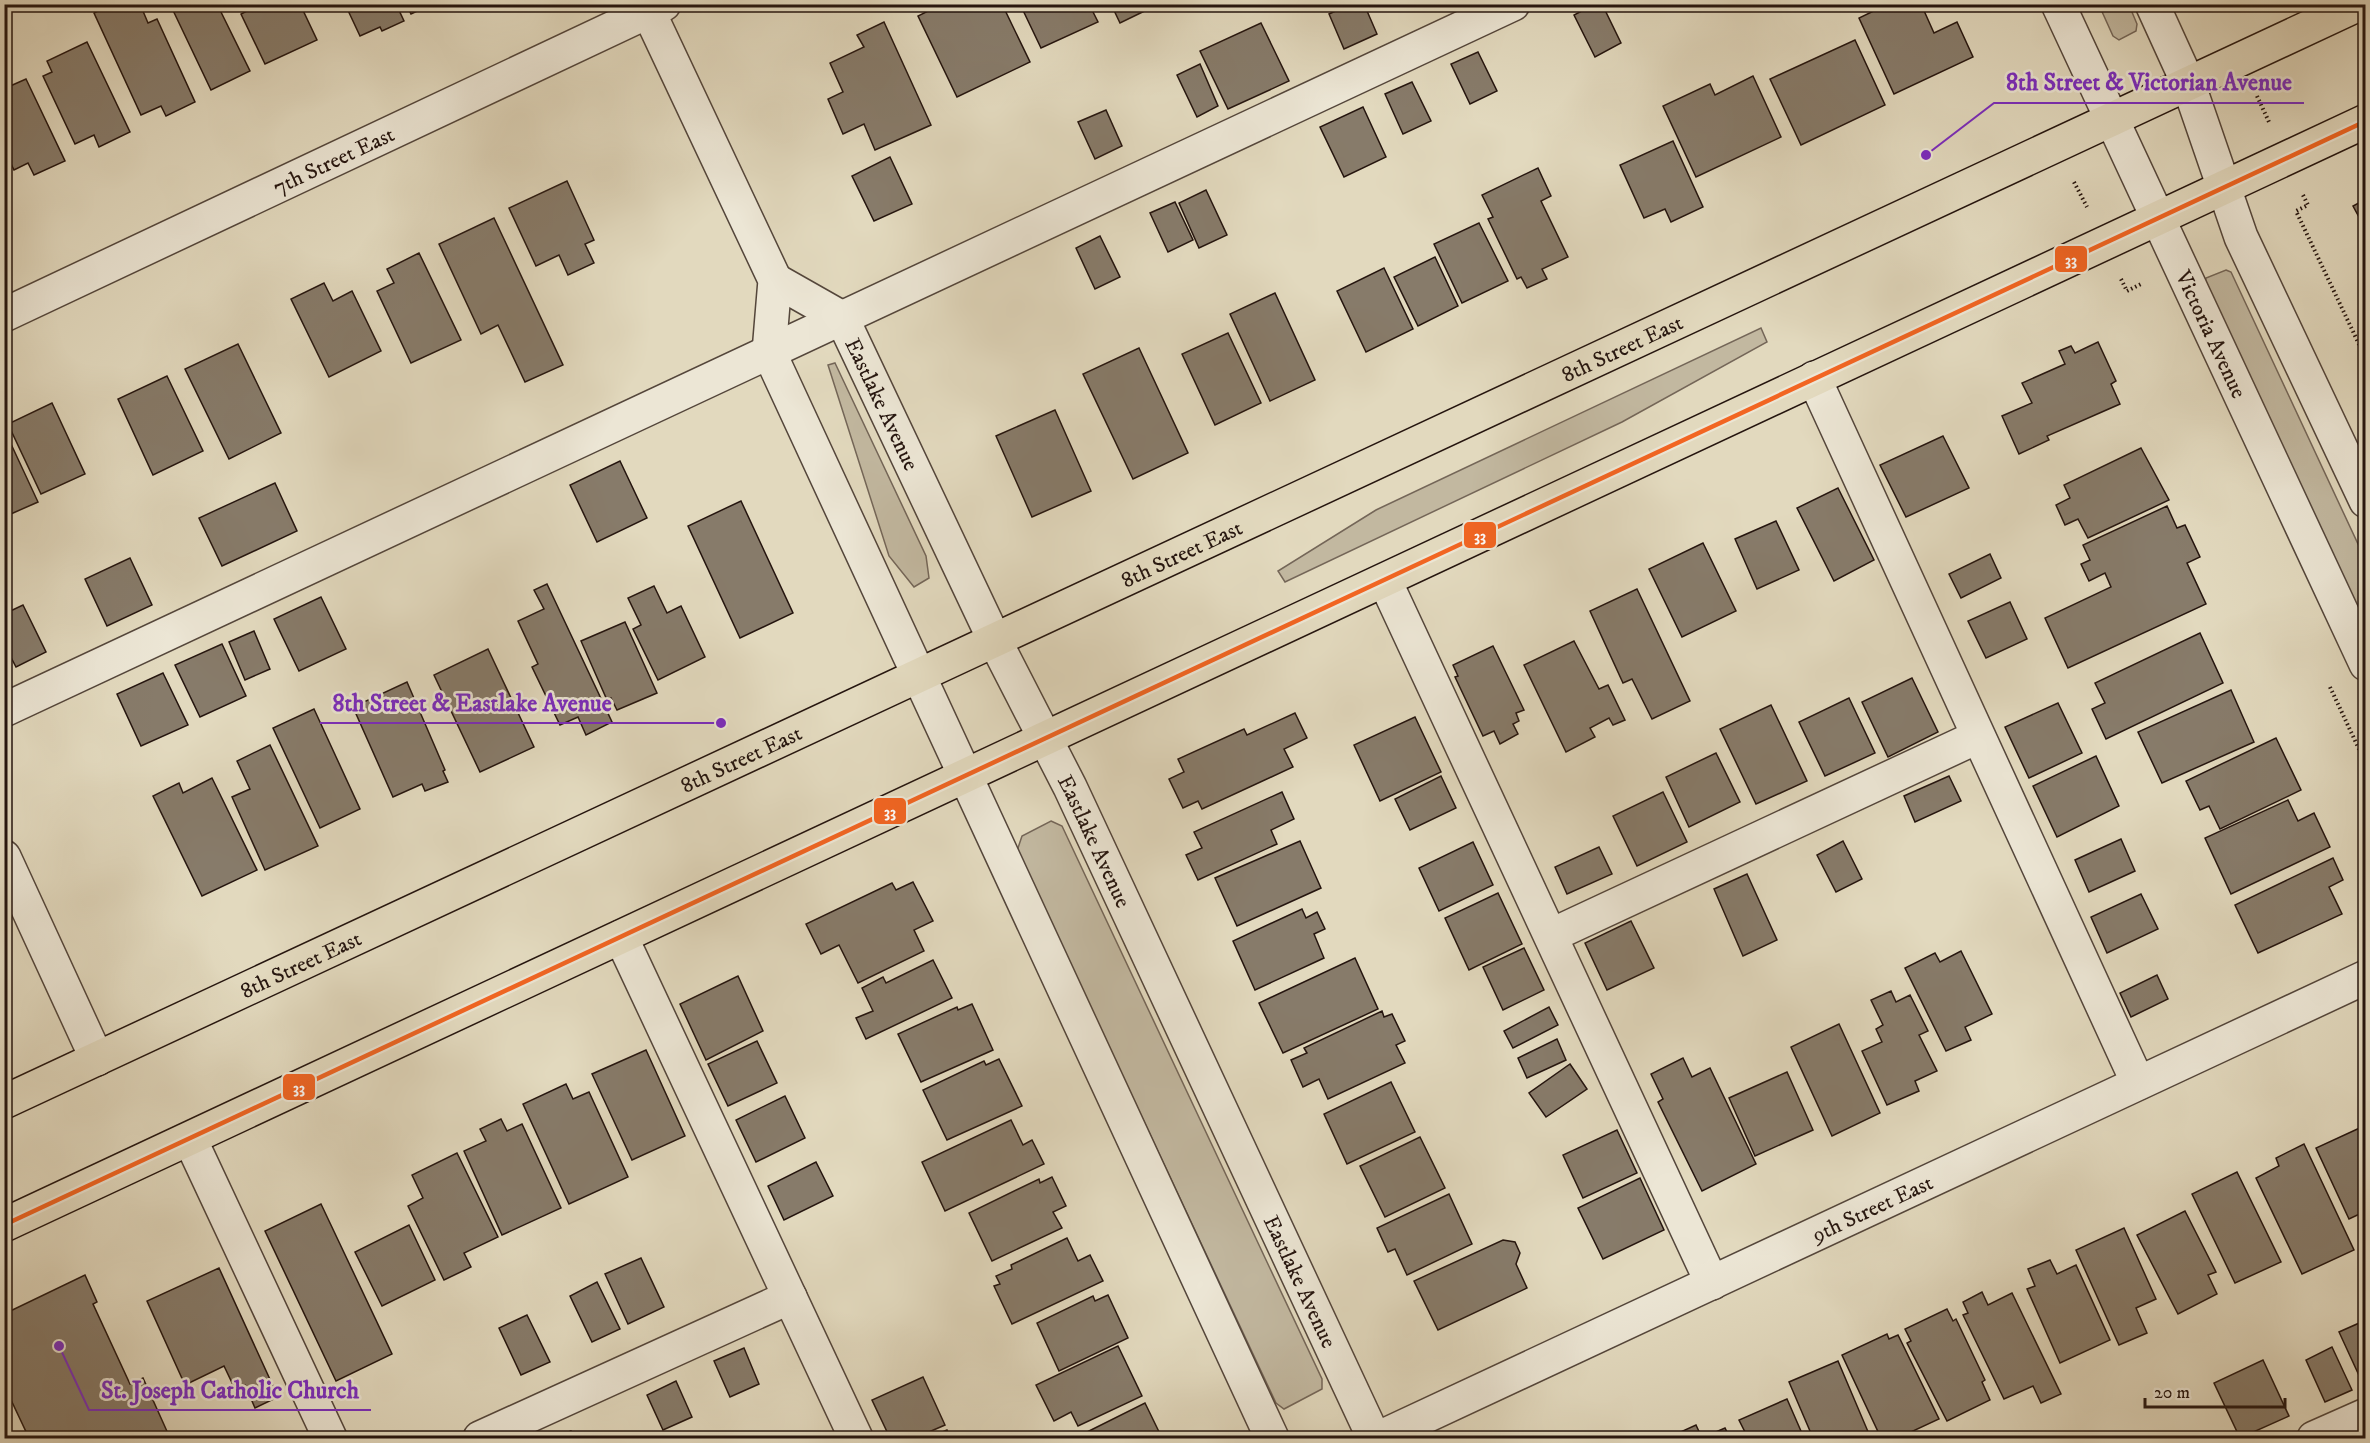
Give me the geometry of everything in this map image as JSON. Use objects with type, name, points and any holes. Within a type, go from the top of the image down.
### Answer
[{"type":"main road","name":"8th Street East","points":[[4,1102],[2359,4]]},
{"type":"main road","points":[[4,1225],[2366,121]]},
{"type":"street","points":[[4,710],[1513,4]]},
{"type":"street","name":"Victoria Avenue","points":[[2058,4],[2366,664]]},
{"type":"street","points":[[2152,4],[2188,83],[2241,237],[2366,501]]},
{"type":"street","points":[[652,7],[775,280],[769,352],[1272,1438]]},
{"type":"street","name":"7th Street East","points":[[4,315],[652,7]]},
{"type":"street","name":"Eastlake Avenue","points":[[775,280],[842,318],[994,641],[1070,787],[1374,1438]]},
{"type":"street","points":[[1814,378],[1977,737],[2138,1083]]},
{"type":"street","points":[[1385,581],[1712,1283]]},
{"type":"street","points":[[1552,936],[1977,737]]},
{"type":"street","points":[[4,857],[97,1059]]},
{"type":"street","points":[[621,937],[856,1438]]},
{"type":"street","name":"9th Street East","points":[[1378,1438],[2366,977]]},
{"type":"street","points":[[190,1139],[330,1438]]},
{"type":"street","points":[[480,1438],[790,1297]]},
{"type":"street","points":[[2314,1438],[2366,1415]]},
{"type":"path","points":[[2296,211],[2366,359]]},
{"type":"shaded area","points":[[2099,5],[2129,5],[2137,24],[2136,31],[2119,40],[2113,36]]},
{"type":"shaded area","points":[[2226,270],[2231,272],[2365,559],[2365,628],[2205,284],[2206,278]]},
{"type":"shaded area","points":[[1761,328],[1767,342],[1622,422],[1285,582],[1278,571],[1376,510]]},
{"type":"shaded area","points":[[835,363],[926,556],[929,578],[914,587],[889,556],[828,365]]},
{"type":"shaded area","points":[[1051,821],[1062,826],[1322,1379],[1322,1389],[1284,1409],[1276,1403],[1017,851],[1022,836]]},
{"type":"building","points":[[112,4],[140,4],[148,23],[157,19],[195,102],[166,116],[161,106],[141,115],[94,13]]},
{"type":"building","points":[[170,4],[217,4],[250,71],[211,90]]},
{"type":"building","points":[[261,4],[300,4],[317,40],[265,64],[241,14]]},
{"type":"building","points":[[345,4],[396,4],[404,21],[382,31],[380,27],[360,36]]},
{"type":"building","points":[[406,4],[432,4],[411,14]]},
{"type":"building","points":[[942,4],[1002,4],[1030,62],[957,97],[918,16]]},
{"type":"building","points":[[1020,4],[1089,4],[1098,22],[1041,48]]},
{"type":"building","points":[[1111,4],[1159,4],[1120,23]]},
{"type":"building","points":[[1351,4],[1364,4],[1377,34],[1344,49],[1329,14]]},
{"type":"building","points":[[1595,4],[1602,4],[1621,43],[1595,57],[1574,15]]},
{"type":"building","points":[[1888,4],[1921,4],[1934,33],[1957,22],[1973,57],[1894,94],[1859,18]]},
{"type":"building","points":[[884,22],[931,125],[875,150],[864,124],[843,134],[828,99],[843,92],[830,63],[864,47],[857,35]]},
{"type":"building","points":[[1261,23],[1289,81],[1228,109],[1200,51]]},
{"type":"building","points":[[1855,40],[1885,105],[1801,145],[1770,79]]},
{"type":"building","points":[[87,42],[130,132],[99,147],[94,135],[75,144],[43,76],[52,72],[47,61]]},
{"type":"building","points":[[1478,52],[1497,91],[1470,104],[1451,64]]},
{"type":"building","points":[[1200,64],[1218,106],[1197,117],[1177,75]]},
{"type":"building","points":[[1753,76],[1781,137],[1696,177],[1663,106],[1710,84],[1715,95]]},
{"type":"building","points":[[26,79],[65,161],[34,175],[28,163],[14,170],[4,149],[4,94],[10,92],[8,87]]},
{"type":"building","points":[[1412,82],[1431,121],[1403,134],[1385,94]]},
{"type":"building","points":[[1363,107],[1386,157],[1344,177],[1320,127]]},
{"type":"building","points":[[1106,110],[1122,146],[1095,159],[1078,122]]},
{"type":"building","points":[[1673,141],[1703,207],[1671,222],[1665,209],[1644,218],[1620,165]]},
{"type":"building","points":[[890,157],[912,204],[874,221],[852,176]]},
{"type":"building","points":[[1538,168],[1551,196],[1541,201],[1568,257],[1542,269],[1547,279],[1527,288],[1521,277],[1517,279],[1488,219],[1493,217],[1482,195]]},
{"type":"building","points":[[4,172],[11,187],[4,190]]},
{"type":"building","points":[[567,181],[594,240],[585,244],[594,263],[568,275],[559,255],[536,266],[509,208]]},
{"type":"building","points":[[1206,190],[1227,235],[1199,248],[1179,203]]},
{"type":"building","points":[[2366,199],[2366,230],[2353,206]]},
{"type":"building","points":[[1175,202],[1193,240],[1168,252],[1150,213]]},
{"type":"building","points":[[494,218],[563,365],[525,382],[498,325],[481,334],[439,244]]},
{"type":"building","points":[[1479,223],[1508,281],[1462,303],[1434,244]]},
{"type":"building","points":[[1100,236],[1120,277],[1095,289],[1076,248]]},
{"type":"building","points":[[419,253],[461,340],[411,363],[377,291],[394,283],[387,269]]},
{"type":"building","points":[[1435,257],[1458,306],[1418,326],[1394,277]]},
{"type":"building","points":[[1384,268],[1413,329],[1366,352],[1337,291]]},
{"type":"building","points":[[324,283],[333,301],[352,291],[381,351],[329,377],[291,299]]},
{"type":"building","points":[[1275,293],[1315,380],[1270,401],[1230,314]]},
{"type":"building","points":[[1228,333],[1261,403],[1215,425],[1182,354]]},
{"type":"building","points":[[2098,342],[2116,381],[2111,384],[2120,404],[2047,436],[2049,440],[2019,454],[2002,416],[2032,403],[2022,383],[2065,364],[2059,351],[2071,346],[2075,353]]},
{"type":"building","points":[[238,344],[281,433],[229,459],[185,369]]},
{"type":"building","points":[[1139,348],[1188,453],[1133,479],[1083,374]]},
{"type":"building","points":[[167,376],[203,451],[153,475],[118,399]]},
{"type":"building","points":[[52,403],[85,474],[41,494],[8,424]]},
{"type":"building","points":[[1055,410],[1091,491],[1032,517],[996,436]]},
{"type":"building","points":[[1943,436],[1969,488],[1906,517],[1880,465]]},
{"type":"building","points":[[11,444],[38,502],[4,517],[4,447]]},
{"type":"building","points":[[2141,448],[2169,500],[2088,538],[2078,519],[2065,525],[2056,505],[2070,498],[2064,485]]},
{"type":"building","points":[[620,461],[647,518],[597,542],[570,485]]},
{"type":"building","points":[[275,483],[297,531],[222,566],[199,518]]},
{"type":"building","points":[[1838,488],[1874,560],[1834,581],[1797,508]]},
{"type":"building","points":[[741,501],[793,613],[740,638],[688,526]]},
{"type":"building","points":[[2167,506],[2177,528],[2185,525],[2200,557],[2187,563],[2206,604],[2068,668],[2045,618],[2111,587],[2105,573],[2089,581],[2081,564],[2090,560],[2083,545]]},
{"type":"building","points":[[1776,521],[1799,570],[1757,589],[1735,539]]},
{"type":"building","points":[[1703,543],[1736,611],[1682,637],[1649,569]]},
{"type":"building","points":[[1990,554],[2001,578],[1961,598],[1949,574]]},
{"type":"building","points":[[130,558],[152,605],[107,626],[85,579]]},
{"type":"building","points":[[547,584],[612,722],[586,735],[578,717],[560,725],[532,667],[538,664],[518,621],[544,609],[534,590]]},
{"type":"building","points":[[654,586],[667,613],[681,606],[705,657],[658,680],[633,629],[641,625],[628,598]]},
{"type":"building","points":[[1637,589],[1690,701],[1652,719],[1632,679],[1623,683],[1590,611]]},
{"type":"building","points":[[321,597],[346,649],[299,671],[274,619]]},
{"type":"building","points":[[2010,602],[2027,639],[1986,658],[1968,621]]},
{"type":"building","points":[[23,605],[46,652],[16,667],[4,644],[4,614]]},
{"type":"building","points":[[625,622],[657,693],[617,710],[611,698],[607,700],[581,641]]},
{"type":"building","points":[[254,631],[270,669],[245,680],[229,642]]},
{"type":"building","points":[[2200,633],[2223,683],[2106,739],[2092,709],[2105,703],[2095,683]]},
{"type":"building","points":[[1574,641],[1599,689],[1608,685],[1625,720],[1613,725],[1609,718],[1590,728],[1595,737],[1566,752],[1524,665]]},
{"type":"building","points":[[222,644],[246,696],[200,717],[175,665]]},
{"type":"building","points":[[1493,646],[1524,710],[1516,713],[1519,721],[1513,724],[1518,734],[1500,744],[1494,731],[1483,736],[1455,677],[1458,676],[1453,665]]},
{"type":"building","points":[[488,649],[534,747],[480,772],[434,675]]},
{"type":"building","points":[[163,673],[188,725],[141,746],[117,694]]},
{"type":"building","points":[[1912,678],[1938,732],[1888,757],[1862,702]]},
{"type":"building","points":[[407,682],[448,782],[425,791],[422,784],[393,797],[353,707]]},
{"type":"building","points":[[2231,690],[2254,742],[2162,783],[2138,732]]},
{"type":"building","points":[[1849,698],[1875,753],[1825,776],[1799,722]]},
{"type":"building","points":[[2058,703],[2082,753],[2029,778],[2005,727]]},
{"type":"building","points":[[1771,705],[1807,781],[1756,804],[1720,729]]},
{"type":"building","points":[[314,709],[360,809],[320,828],[273,728]]},
{"type":"building","points":[[1295,713],[1307,738],[1284,749],[1293,767],[1202,809],[1198,801],[1183,808],[1169,779],[1184,772],[1178,759],[1244,729],[1247,735]]},
{"type":"building","points":[[1415,717],[1441,772],[1380,801],[1354,745]]},
{"type":"building","points":[[2276,738],[2301,790],[2220,829],[2209,806],[2200,810],[2186,781]]},
{"type":"building","points":[[270,745],[318,846],[265,870],[232,797],[250,789],[237,761]]},
{"type":"building","points":[[1716,753],[1740,802],[1689,827],[1666,777]]},
{"type":"building","points":[[2096,756],[2119,806],[2057,837],[2033,786]]},
{"type":"building","points":[[1441,776],[1456,808],[1410,830],[1395,799]]},
{"type":"building","points":[[1949,776],[1961,801],[1915,822],[1904,796]]},
{"type":"building","points":[[212,778],[257,870],[202,896],[153,796],[179,783],[183,793]]},
{"type":"building","points":[[1282,792],[1294,819],[1271,830],[1277,844],[1198,880],[1186,855],[1202,848],[1194,832]]},
{"type":"building","points":[[1663,792],[1687,842],[1637,866],[1613,816]]},
{"type":"building","points":[[2288,800],[2298,821],[2314,813],[2330,847],[2231,894],[2205,838]]},
{"type":"building","points":[[2121,839],[2135,871],[2089,892],[2075,860]]},
{"type":"building","points":[[1300,841],[1321,888],[1237,926],[1215,878]]},
{"type":"building","points":[[1843,841],[1862,879],[1836,892],[1817,855]]},
{"type":"building","points":[[1473,842],[1493,885],[1439,911],[1419,868]]},
{"type":"building","points":[[1599,847],[1612,874],[1567,894],[1555,867]]},
{"type":"building","points":[[2333,858],[2343,880],[2329,887],[2342,914],[2258,953],[2235,905]]},
{"type":"building","points":[[1747,874],[1777,940],[1743,956],[1714,889]]},
{"type":"building","points":[[913,882],[933,921],[914,930],[924,951],[858,983],[839,945],[821,954],[806,924],[892,883],[896,890]]},
{"type":"building","points":[[1498,893],[1522,944],[1469,970],[1445,918]]},
{"type":"building","points":[[2141,894],[2158,929],[2107,953],[2091,917]]},
{"type":"building","points":[[1302,909],[1306,918],[1317,912],[1325,929],[1314,934],[1324,958],[1255,990],[1233,941]]},
{"type":"building","points":[[1631,921],[1654,968],[1607,990],[1585,943]]},
{"type":"building","points":[[1524,948],[1544,990],[1503,1010],[1483,967]]},
{"type":"building","points":[[1961,951],[1992,1014],[1965,1027],[1971,1040],[1946,1051],[1905,968],[1935,953],[1940,962]]},
{"type":"building","points":[[1355,958],[1378,1009],[1283,1053],[1259,1003]]},
{"type":"building","points":[[933,960],[952,998],[866,1039],[856,1018],[873,1011],[862,988],[883,977],[886,983]]},
{"type":"building","points":[[2157,975],[2168,999],[2131,1017],[2120,993]]},
{"type":"building","points":[[738,976],[763,1031],[706,1060],[680,1004]]},
{"type":"building","points":[[1891,991],[1896,1002],[1910,995],[1928,1031],[1919,1035],[1937,1071],[1915,1081],[1919,1091],[1887,1105],[1862,1051],[1882,1042],[1876,1029],[1883,1025],[1871,1000]]},
{"type":"building","points":[[972,1004],[993,1050],[921,1082],[898,1034],[957,1007],[958,1010]]},
{"type":"building","points":[[1549,1007],[1558,1025],[1513,1048],[1504,1031]]},
{"type":"building","points":[[1382,1011],[1384,1017],[1392,1014],[1405,1041],[1396,1045],[1405,1063],[1328,1099],[1319,1079],[1303,1087],[1291,1060],[1307,1053],[1304,1048]]},
{"type":"building","points":[[1839,1024],[1880,1113],[1832,1136],[1791,1047]]},
{"type":"building","points":[[1557,1039],[1566,1060],[1527,1078],[1518,1058]]},
{"type":"building","points":[[757,1041],[777,1083],[728,1106],[708,1064]]},
{"type":"building","points":[[646,1050],[685,1136],[632,1160],[592,1074]]},
{"type":"building","points":[[1683,1058],[1692,1077],[1710,1068],[1756,1164],[1702,1191],[1658,1102],[1663,1099],[1651,1074]]},
{"type":"building","points":[[999,1059],[1022,1106],[947,1140],[923,1090],[984,1061],[986,1065]]},
{"type":"building","points":[[1570,1064],[1587,1089],[1546,1117],[1529,1093]]},
{"type":"building","points":[[1787,1072],[1813,1130],[1755,1156],[1729,1098]]},
{"type":"building","points":[[1391,1082],[1415,1132],[1347,1164],[1324,1114]]},
{"type":"building","points":[[566,1084],[573,1099],[589,1092],[628,1177],[569,1204],[523,1104]]},
{"type":"building","points":[[785,1096],[805,1138],[756,1162],[736,1120]]},
{"type":"building","points":[[501,1119],[507,1131],[522,1124],[561,1208],[502,1235],[464,1151],[486,1141],[480,1129]]},
{"type":"building","points":[[1011,1120],[1023,1145],[1032,1140],[1044,1164],[945,1211],[922,1162]]},
{"type":"building","points":[[2364,1126],[2366,1211],[2349,1219],[2316,1148]]},
{"type":"building","points":[[1617,1130],[1637,1173],[1583,1198],[1563,1155]]},
{"type":"building","points":[[1420,1137],[1445,1188],[1385,1217],[1360,1166]]},
{"type":"building","points":[[2304,1144],[2354,1250],[2302,1274],[2256,1178],[2279,1166],[2276,1158]]},
{"type":"building","points":[[457,1153],[498,1237],[464,1253],[471,1267],[444,1280],[408,1206],[423,1198],[412,1175]]},
{"type":"building","points":[[816,1162],[833,1196],[784,1220],[768,1186]]},
{"type":"building","points":[[2237,1172],[2281,1262],[2235,1283],[2192,1194]]},
{"type":"building","points":[[1052,1177],[1066,1206],[1053,1212],[1062,1228],[992,1261],[969,1213],[1039,1179],[1040,1183]]},
{"type":"building","points":[[1640,1178],[1664,1230],[1603,1259],[1578,1208]]},
{"type":"building","points":[[1449,1194],[1472,1244],[1407,1275],[1395,1249],[1388,1252],[1377,1228]]},
{"type":"building","points":[[321,1204],[392,1354],[336,1381],[265,1231]]},
{"type":"building","points":[[2185,1211],[2216,1272],[2208,1275],[2217,1294],[2178,1314],[2137,1235]]},
{"type":"building","points":[[409,1225],[435,1280],[382,1306],[355,1252]]},
{"type":"building","points":[[2124,1228],[2156,1299],[2136,1308],[2147,1333],[2119,1345],[2076,1250]]},
{"type":"building","points":[[1067,1238],[1078,1261],[1090,1255],[1103,1281],[1012,1324],[994,1286],[1000,1284],[996,1276],[1012,1269],[1011,1265]]},
{"type":"building","points":[[1503,1240],[1515,1242],[1520,1253],[1516,1264],[1527,1288],[1438,1330],[1414,1281]]},
{"type":"building","points":[[641,1258],[664,1307],[628,1324],[605,1274]]},
{"type":"building","points":[[2050,1260],[2057,1274],[2076,1265],[2110,1340],[2060,1363],[2027,1289],[2035,1286],[2028,1269]]},
{"type":"building","points":[[219,1268],[278,1397],[255,1408],[245,1385],[235,1389],[224,1366],[185,1385],[147,1301]]},
{"type":"building","points":[[85,1275],[97,1302],[93,1304],[130,1384],[143,1378],[170,1438],[24,1438],[28,1436],[4,1385],[4,1314]]},
{"type":"building","points":[[597,1282],[620,1329],[592,1342],[570,1296]]},
{"type":"building","points":[[1982,1292],[1988,1305],[2012,1293],[2061,1394],[2041,1403],[2033,1386],[2004,1399],[1963,1315],[1968,1313],[1963,1302]]},
{"type":"building","points":[[1108,1295],[1128,1338],[1059,1371],[1037,1323],[1093,1296],[1095,1301]]},
{"type":"building","points":[[1947,1309],[1953,1321],[1956,1319],[1985,1380],[1982,1382],[1990,1400],[1947,1421],[1907,1343],[1911,1341],[1905,1329]]},
{"type":"building","points":[[527,1315],[550,1362],[521,1375],[499,1328]]},
{"type":"building","points":[[2366,1320],[2366,1383],[2363,1384],[2339,1332]]},
{"type":"building","points":[[1887,1334],[1889,1339],[1898,1335],[1939,1419],[1898,1438],[1881,1438],[1842,1355]]},
{"type":"building","points":[[1118,1346],[1142,1396],[1078,1426],[1071,1412],[1054,1421],[1036,1385]]},
{"type":"building","points":[[2332,1347],[2352,1390],[2325,1402],[2306,1360]]},
{"type":"building","points":[[744,1348],[759,1384],[730,1397],[714,1361]]},
{"type":"building","points":[[2263,1360],[2289,1416],[2240,1438],[2214,1383]]},
{"type":"building","points":[[1838,1361],[1869,1434],[1859,1438],[1813,1438],[1789,1382]]},
{"type":"building","points":[[923,1377],[945,1425],[915,1438],[890,1438],[872,1400]]},
{"type":"building","points":[[676,1381],[692,1417],[663,1430],[647,1395]]},
{"type":"building","points":[[1787,1399],[1804,1438],[1748,1438],[1739,1420]]},
{"type":"building","points":[[1145,1403],[1162,1438],[1075,1438]]},
{"type":"building","points":[[1696,1425],[1702,1438],[1678,1438],[1676,1434]]},
{"type":"building","points":[[1725,1428],[1730,1438],[1702,1438]]},
{"type":"building","points":[[947,1430],[951,1438],[928,1438]]},
{"type":"building","points":[[571,1431],[575,1438],[554,1438]]},
{"type":"transit line","name":"33","points":[[4,1225],[2366,121]]},
{"type":"place","name":"8th Street & Victorian Avenue","points":[[1926,155]]},
{"type":"place","name":"8th Street & Eastlake Avenue","points":[[721,723]]},
{"type":"place","name":"St. Joseph Catholic Church","points":[[59,1346]]}]
